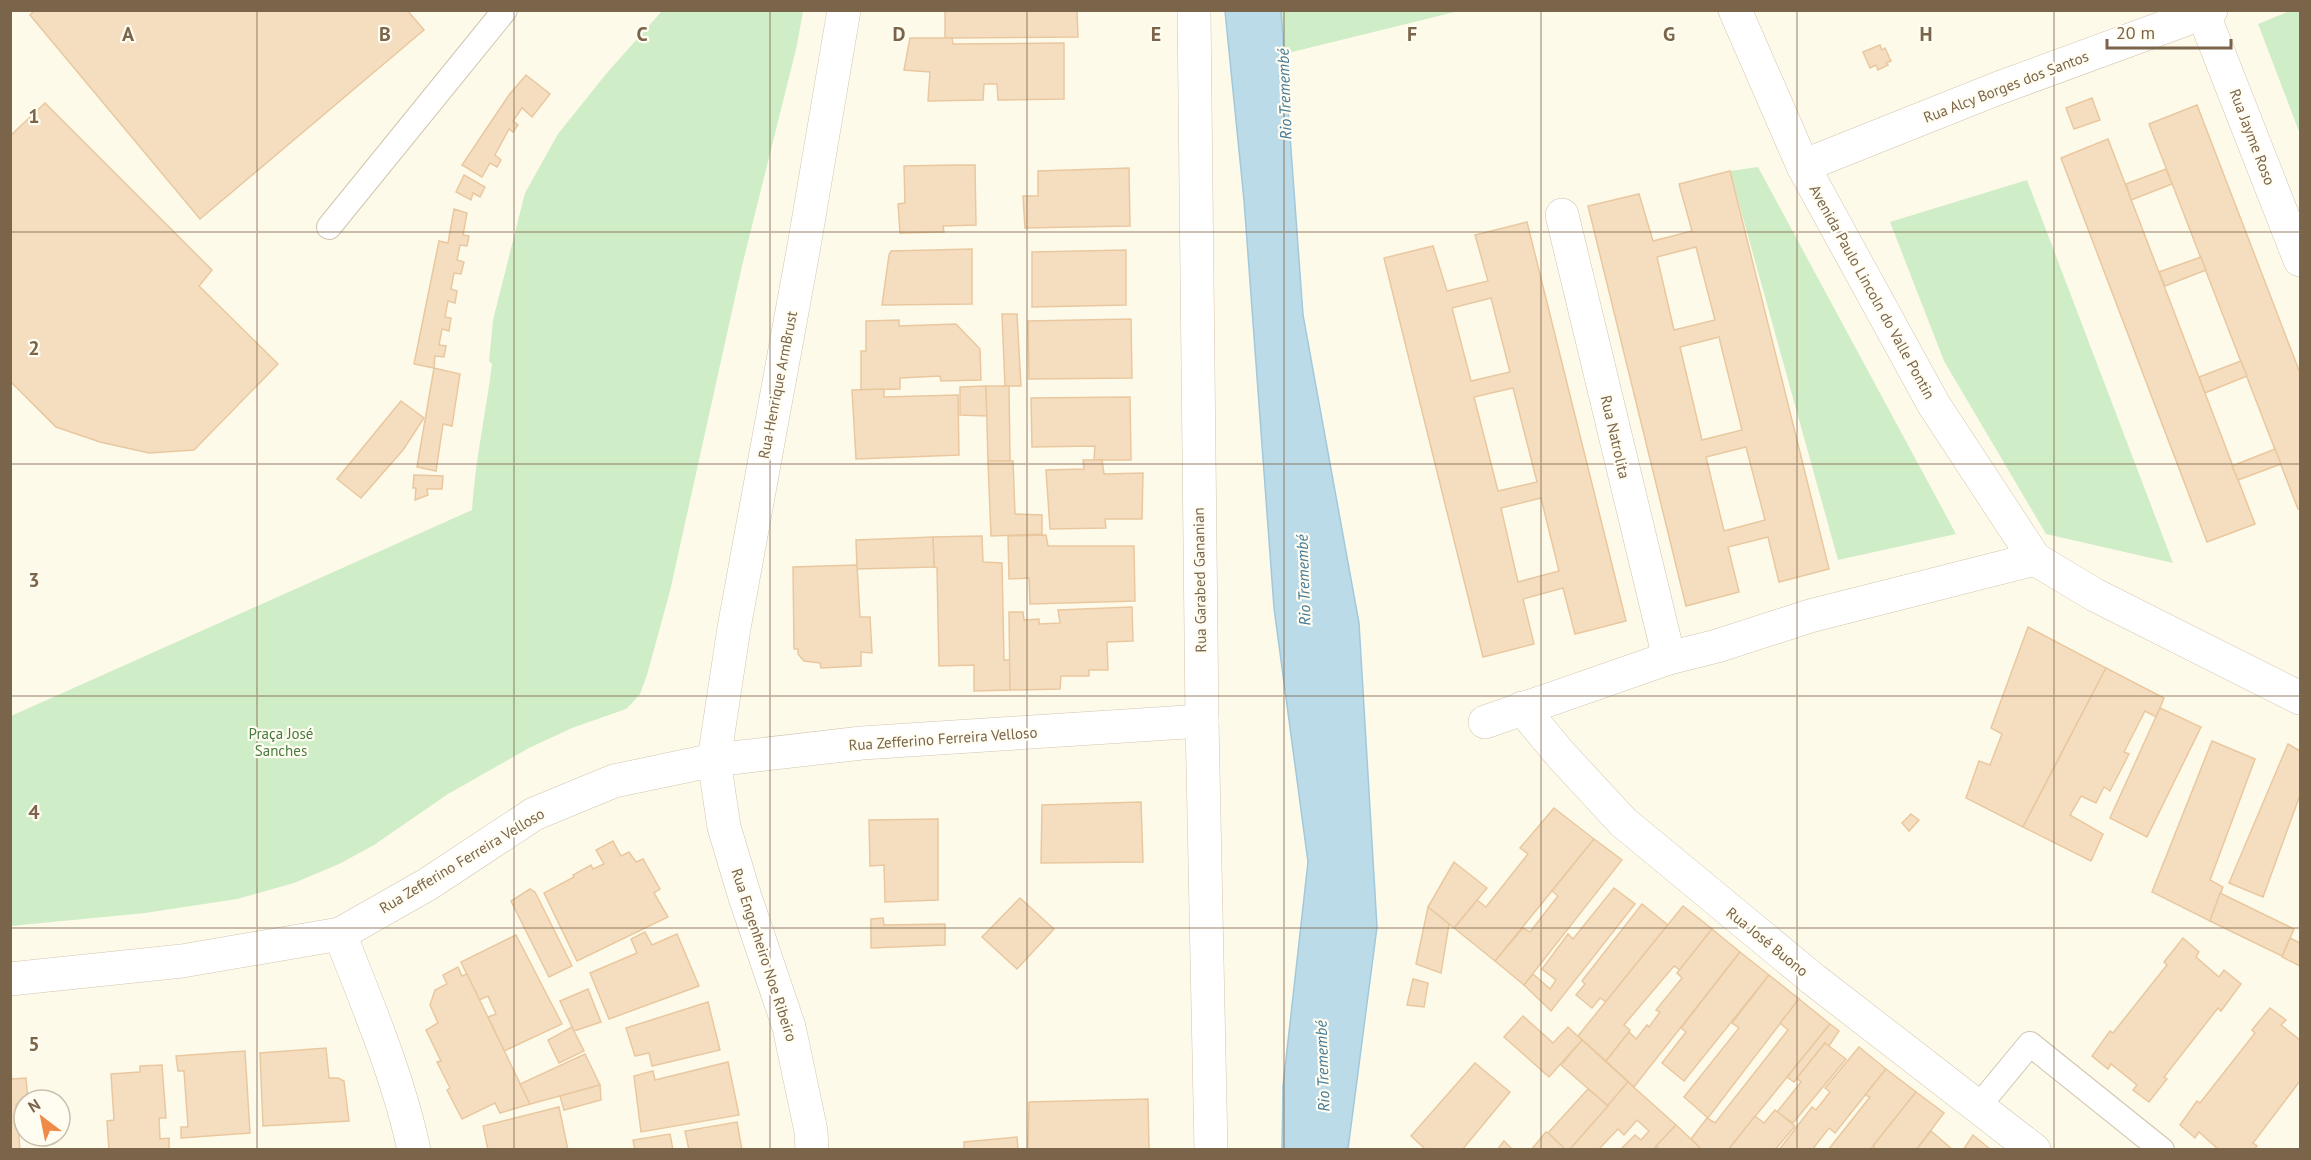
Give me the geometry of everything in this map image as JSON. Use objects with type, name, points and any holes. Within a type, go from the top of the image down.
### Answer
[{"type":"street","name":"Rua Henrique ArmBrust","points":[[714,760],[734,628],[808,224],[844,10]]},
{"type":"street","name":"Rua Garabed Gananian","points":[[1194,10],[1202,721],[1211,1149]]},
{"type":"street","name":"Avenida Paulo Lincoln do Valle Pontin","points":[[1735,10],[1803,166],[1934,405],[2035,559],[2096,595],[2301,698]]},
{"type":"street","name":"Rua Alcy Borges dos Santos","points":[[1803,166],[1996,89],[2207,12]]},
{"type":"street","name":"Rua Jayme Roso","points":[[2207,12],[2301,260]]},
{"type":"street","name":"Rua Natrolita","points":[[1562,215],[1669,658]]},
{"type":"street","points":[[1485,722],[1669,658],[1717,646],[1810,616],[2035,559]]},
{"type":"street","name":"Rua José Buono","points":[[1522,708],[1561,755],[1623,822],[1813,979],[2034,1149]]},
{"type":"street","name":"Rua Zefferino Ferreira Velloso","points":[[10,979],[182,961],[339,934],[428,884],[534,814],[614,781],[714,760],[862,743],[1202,721]]},
{"type":"street","name":"Rua Engenheiro Noe Ribeiro","points":[[714,760],[724,827],[789,1028],[811,1131],[812,1149]]},
{"type":"street","points":[[339,934],[377,1028],[403,1103],[414,1149]]},
{"type":"lane","points":[[329,227],[505,10]]},
{"type":"lane","points":[[1978,1107],[2030,1044],[2162,1149]]},
{"type":"green space","points":[[1281,10],[1459,11],[1284,54]]},
{"type":"green space","points":[[2292,10],[2300,11],[2300,134],[2258,24]]},
{"type":"green space","name":"Praça José Sanches","points":[[662,11],[803,11],[797,45],[742,266],[670,591],[640,694],[626,709],[572,728],[529,748],[448,794],[374,845],[339,864],[294,883],[237,899],[145,913],[11,926],[11,716],[472,510],[492,364],[489,361],[493,320],[525,193],[558,134],[606,74]]},
{"type":"green space","points":[[1758,167],[1956,534],[1838,560],[1730,171]]},
{"type":"green space","points":[[2027,180],[2173,563],[2046,534],[1944,361],[1890,222]]},
{"type":"water","name":"Rio Tremembé","points":[[1225,11],[1281,11],[1303,315],[1359,623],[1377,927],[1348,1149],[1282,1149],[1283,1086],[1308,862],[1274,608],[1244,200]]},
{"type":"building","points":[[35,10],[407,10],[424,30],[200,219],[30,15]]},
{"type":"building","points":[[945,10],[1077,10],[1078,37],[945,38]]},
{"type":"building","points":[[910,38],[952,38],[953,44],[1064,43],[1064,99],[998,100],[997,84],[984,84],[983,100],[928,101],[930,72],[904,70]]},
{"type":"building","points":[[1880,45],[1882,50],[1885,48],[1891,61],[1878,70],[1876,65],[1870,68],[1863,52]]},
{"type":"building","points":[[526,75],[550,94],[532,117],[522,108],[513,121],[518,125],[513,132],[509,129],[495,155],[501,160],[497,167],[490,163],[482,177],[462,165],[509,95]]},
{"type":"building","points":[[2092,98],[2100,120],[2074,129],[2066,108]]},
{"type":"building","points":[[45,103],[212,270],[199,286],[278,364],[194,450],[149,453],[100,442],[56,427],[10,381],[10,136]]},
{"type":"building","points":[[2197,105],[2300,373],[2300,508],[2298,509],[2149,124]]},
{"type":"building","points":[[2108,139],[2255,524],[2207,542],[2061,158]]},
{"type":"building","points":[[975,165],[976,225],[943,226],[944,232],[900,233],[898,204],[905,203],[904,166]]},
{"type":"building","points":[[1129,168],[1130,226],[1025,228],[1023,196],[1038,196],[1038,171]]},
{"type":"building","points":[[2166,169],[2172,184],[2131,200],[2126,184]]},
{"type":"building","points":[[1730,171],[1829,569],[1779,582],[1768,537],[1728,547],[1739,592],[1686,606],[1588,206],[1639,194],[1653,241],[1692,231],[1679,184]],"holes":[[[1696,247],[1715,320],[1674,330],[1657,257]],[[1719,337],[1742,430],[1702,440],[1680,347]],[[1746,447],[1765,520],[1724,531],[1706,457]]]},
{"type":"building","points":[[464,175],[485,187],[480,197],[473,193],[471,200],[456,192]]},
{"type":"building","points":[[454,209],[467,213],[463,235],[469,236],[467,246],[460,245],[457,260],[464,262],[461,274],[454,273],[451,289],[457,291],[455,303],[448,301],[445,317],[451,318],[449,331],[442,329],[439,345],[446,346],[444,357],[435,356],[434,368],[414,364],[439,241],[448,243]]},
{"type":"building","points":[[1527,222],[1626,621],[1575,634],[1563,588],[1523,599],[1534,644],[1483,657],[1384,258],[1433,246],[1447,291],[1488,281],[1475,235]],"holes":[[[1491,298],[1510,372],[1471,381],[1452,308]],[[1513,388],[1537,482],[1498,491],[1474,397]],[[1541,498],[1559,571],[1518,582],[1501,508]]]},
{"type":"building","points":[[972,249],[972,304],[882,305],[891,251]]},
{"type":"building","points":[[1126,250],[1126,305],[1032,307],[1032,252]]},
{"type":"building","points":[[2201,257],[2206,270],[2165,286],[2159,272]]},
{"type":"building","points":[[1002,314],[1017,314],[1021,386],[1005,386]]},
{"type":"building","points":[[1131,319],[1132,378],[1029,379],[1028,321]]},
{"type":"building","points":[[899,320],[899,326],[956,324],[980,349],[981,380],[941,381],[940,376],[900,378],[900,389],[861,390],[861,351],[866,351],[866,321]]},
{"type":"building","points":[[2241,361],[2247,376],[2205,393],[2199,377]]},
{"type":"building","points":[[434,368],[460,374],[452,426],[443,424],[436,471],[417,467]]},
{"type":"building","points":[[986,386],[987,416],[960,415],[960,387]]},
{"type":"building","points":[[986,386],[1009,386],[1010,461],[988,461]]},
{"type":"building","points":[[884,389],[884,397],[958,395],[959,455],[856,459],[852,390]]},
{"type":"building","points":[[1130,397],[1131,460],[1094,460],[1095,446],[1032,447],[1031,398]]},
{"type":"building","points":[[401,401],[424,418],[403,450],[361,498],[337,479]]},
{"type":"building","points":[[2275,449],[2281,464],[2238,480],[2232,466]]},
{"type":"building","points":[[1083,460],[1102,460],[1104,474],[1143,473],[1142,519],[1105,519],[1106,528],[1050,529],[1046,470],[1084,469]]},
{"type":"building","points":[[988,461],[1013,461],[1015,514],[1042,515],[1042,534],[991,536]]},
{"type":"building","points":[[414,475],[443,476],[442,489],[427,489],[428,495],[415,500]]},
{"type":"building","points":[[1046,535],[1048,546],[1134,546],[1135,601],[1030,604],[1029,578],[1009,579],[1008,536]]},
{"type":"building","points":[[982,536],[983,562],[1002,563],[1004,660],[1010,660],[1010,690],[974,691],[974,665],[939,666],[937,568],[934,567],[933,537]]},
{"type":"building","points":[[933,537],[934,567],[857,569],[856,540]]},
{"type":"building","points":[[857,565],[860,617],[870,617],[872,653],[861,652],[861,666],[821,668],[820,663],[804,661],[798,654],[798,649],[794,649],[793,567]]},
{"type":"building","points":[[1132,607],[1133,641],[1107,642],[1108,670],[1089,670],[1089,676],[1061,676],[1060,689],[1010,690],[1009,612],[1023,612],[1024,620],[1039,619],[1039,624],[1060,623],[1058,610]]},
{"type":"building","points":[[2028,627],[2106,668],[2023,827],[1966,798],[1979,761],[1990,765],[2002,734],[1991,728]]},
{"type":"building","points":[[2106,668],[2164,698],[2156,717],[2145,711],[2124,752],[2129,754],[2110,791],[2104,787],[2096,803],[2081,796],[2070,815],[2103,834],[2091,861],[2023,827]]},
{"type":"building","points":[[2160,708],[2201,727],[2147,837],[2110,818]]},
{"type":"building","points":[[2212,741],[2255,759],[2210,880],[2223,887],[2210,921],[2152,892]]},
{"type":"building","points":[[2288,744],[2300,751],[2300,795],[2263,897],[2229,883]]},
{"type":"building","points":[[1141,802],[1143,862],[1041,863],[1042,805]]},
{"type":"building","points":[[1554,808],[1594,839],[1495,961],[1454,928],[1477,900],[1486,907],[1528,854],[1520,848]]},
{"type":"building","points":[[1911,814],[1919,820],[1909,831],[1902,823]]},
{"type":"building","points":[[938,819],[938,900],[885,902],[884,865],[870,866],[869,820]]},
{"type":"building","points":[[1594,839],[1622,860],[1524,985],[1495,961],[1523,928],[1530,932],[1558,896],[1552,891]]},
{"type":"building","points":[[613,841],[621,856],[629,852],[636,862],[643,859],[660,889],[654,893],[668,917],[577,961],[544,893],[591,865],[593,869],[604,864],[596,850]]},
{"type":"building","points":[[1454,862],[1487,888],[1454,928],[1428,907]]},
{"type":"building","points":[[1614,888],[1635,904],[1551,1011],[1524,985],[1533,974],[1550,989],[1556,980],[1542,969],[1568,934],[1573,939]]},
{"type":"building","points":[[530,889],[535,892],[572,966],[549,977],[511,901]]},
{"type":"building","points":[[2220,893],[2294,929],[2282,956],[2210,921]]},
{"type":"building","points":[[1020,898],[1054,929],[1017,969],[982,937]]},
{"type":"building","points":[[1642,904],[1668,925],[1606,1002],[1600,998],[1592,1008],[1576,995],[1585,984],[1582,981]]},
{"type":"building","points":[[1683,906],[1712,929],[1680,970],[1674,966],[1624,1025],[1630,1030],[1606,1061],[1578,1036]]},
{"type":"building","points":[[1428,907],[1449,924],[1441,973],[1416,964]]},
{"type":"building","points":[[883,918],[884,925],[945,924],[945,945],[871,948],[871,919]]},
{"type":"building","points":[[1712,929],[1740,952],[1634,1087],[1606,1061],[1629,1032],[1636,1039],[1647,1025],[1649,1027],[1660,1012],[1656,1010],[1682,978],[1677,973]]},
{"type":"building","points":[[645,932],[652,945],[677,934],[699,986],[609,1019],[590,973],[637,953],[631,939]]},
{"type":"building","points":[[516,935],[562,1024],[504,1051],[488,1017],[496,1014],[488,996],[479,1000],[461,962]]},
{"type":"building","points":[[2183,938],[2199,952],[2196,957],[2219,977],[2224,970],[2241,984],[2221,1011],[2218,1008],[2164,1077],[2167,1079],[2149,1102],[2133,1090],[2137,1085],[2111,1064],[2108,1069],[2092,1056],[2110,1031],[2113,1033],[2167,965],[2164,962]]},
{"type":"building","points":[[2290,938],[2300,943],[2300,966],[2282,957]]},
{"type":"building","points":[[1740,952],[1769,975],[1684,1081],[1662,1063],[1686,1032],[1681,1028]]},
{"type":"building","points":[[458,967],[462,976],[467,974],[530,1104],[500,1113],[495,1103],[462,1119],[447,1090],[450,1088],[437,1062],[441,1061],[426,1030],[438,1023],[430,1005],[435,990],[447,984],[443,975]]},
{"type":"building","points":[[1769,975],[1799,999],[1708,1118],[1684,1097],[1739,1028],[1732,1023]]},
{"type":"building","points":[[1413,979],[1428,983],[1424,1007],[1407,1005]]},
{"type":"building","points":[[588,989],[601,1022],[574,1031],[560,1001]]},
{"type":"building","points":[[1799,999],[1830,1024],[1728,1150],[1702,1150],[1691,1139],[1707,1118],[1715,1123],[1788,1030],[1780,1023]]},
{"type":"building","points":[[708,1002],[720,1050],[652,1066],[649,1053],[635,1056],[626,1028]]},
{"type":"building","points":[[2270,1008],[2286,1020],[2281,1025],[2300,1040],[2300,1081],[2253,1143],[2257,1146],[2254,1150],[2219,1150],[2199,1132],[2195,1138],[2180,1125],[2197,1101],[2200,1103],[2255,1033],[2252,1030]]},
{"type":"building","points":[[1523,1016],[1553,1043],[1568,1027],[1582,1040],[1549,1077],[1504,1037]]},
{"type":"building","points":[[1830,1024],[1839,1031],[1829,1046],[1825,1043],[1794,1082],[1787,1077]]},
{"type":"building","points":[[572,1027],[584,1051],[559,1063],[548,1040]]},
{"type":"building","points":[[1582,1040],[1628,1082],[1608,1106],[1561,1065]]},
{"type":"building","points":[[1825,1043],[1846,1059],[1793,1123],[1777,1112],[1801,1082],[1797,1078]]},
{"type":"building","points":[[1859,1047],[1886,1069],[1835,1133],[1829,1128],[1812,1150],[1779,1150],[1812,1107],[1816,1110],[1830,1092],[1825,1088]]},
{"type":"building","points":[[326,1048],[329,1078],[344,1081],[349,1121],[263,1126],[260,1053]]},
{"type":"building","points":[[245,1051],[250,1133],[181,1138],[181,1127],[188,1127],[184,1071],[178,1071],[176,1056]]},
{"type":"building","points":[[585,1054],[600,1085],[530,1104],[520,1084]]},
{"type":"building","points":[[728,1062],[739,1115],[641,1132],[634,1076],[653,1071],[655,1080]]},
{"type":"building","points":[[1475,1063],[1510,1092],[1462,1150],[1422,1150],[1424,1148],[1411,1136]]},
{"type":"building","points":[[162,1065],[166,1118],[159,1118],[160,1139],[169,1138],[169,1150],[109,1150],[107,1121],[114,1120],[111,1074],[140,1072],[140,1066]]},
{"type":"building","points":[[1886,1069],[1916,1092],[1870,1150],[1828,1150],[1870,1097],[1865,1095]]},
{"type":"building","points":[[10,1070],[12,1079],[26,1078],[27,1088],[12,1088],[12,1148],[20,1148],[20,1150],[10,1150]]},
{"type":"building","points":[[1628,1082],[1676,1125],[1653,1150],[1620,1150],[1635,1135],[1641,1140],[1649,1131],[1637,1120],[1624,1135],[1618,1129],[1598,1150],[1573,1150],[1571,1148]]},
{"type":"building","points":[[600,1085],[601,1100],[564,1110],[560,1096]]},
{"type":"building","points":[[1588,1089],[1608,1106],[1569,1150],[1566,1150],[1548,1133]]},
{"type":"building","points":[[1916,1092],[1944,1113],[1916,1150],[1877,1150],[1873,1146]]},
{"type":"building","points":[[1148,1099],[1149,1150],[1028,1150],[1029,1102]]},
{"type":"building","points":[[559,1107],[568,1150],[488,1150],[483,1126]]},
{"type":"building","points":[[1775,1110],[1795,1126],[1775,1150],[1728,1150],[1755,1116],[1764,1123]]},
{"type":"building","points":[[737,1122],[742,1150],[689,1150],[685,1131]]},
{"type":"building","points":[[1676,1125],[1702,1150],[1660,1150],[1656,1146]]},
{"type":"building","points":[[1931,1131],[1953,1150],[1916,1150]]},
{"type":"building","points":[[1546,1132],[1548,1133],[1566,1150],[1531,1150]]},
{"type":"building","points":[[670,1134],[673,1150],[635,1150],[633,1140]]},
{"type":"building","points":[[1973,1135],[1991,1150],[1963,1150]]},
{"type":"building","points":[[1017,1137],[1018,1150],[964,1150],[964,1142]]},
{"type":"building","points":[[1504,1141],[1513,1150],[1497,1150]]}]
